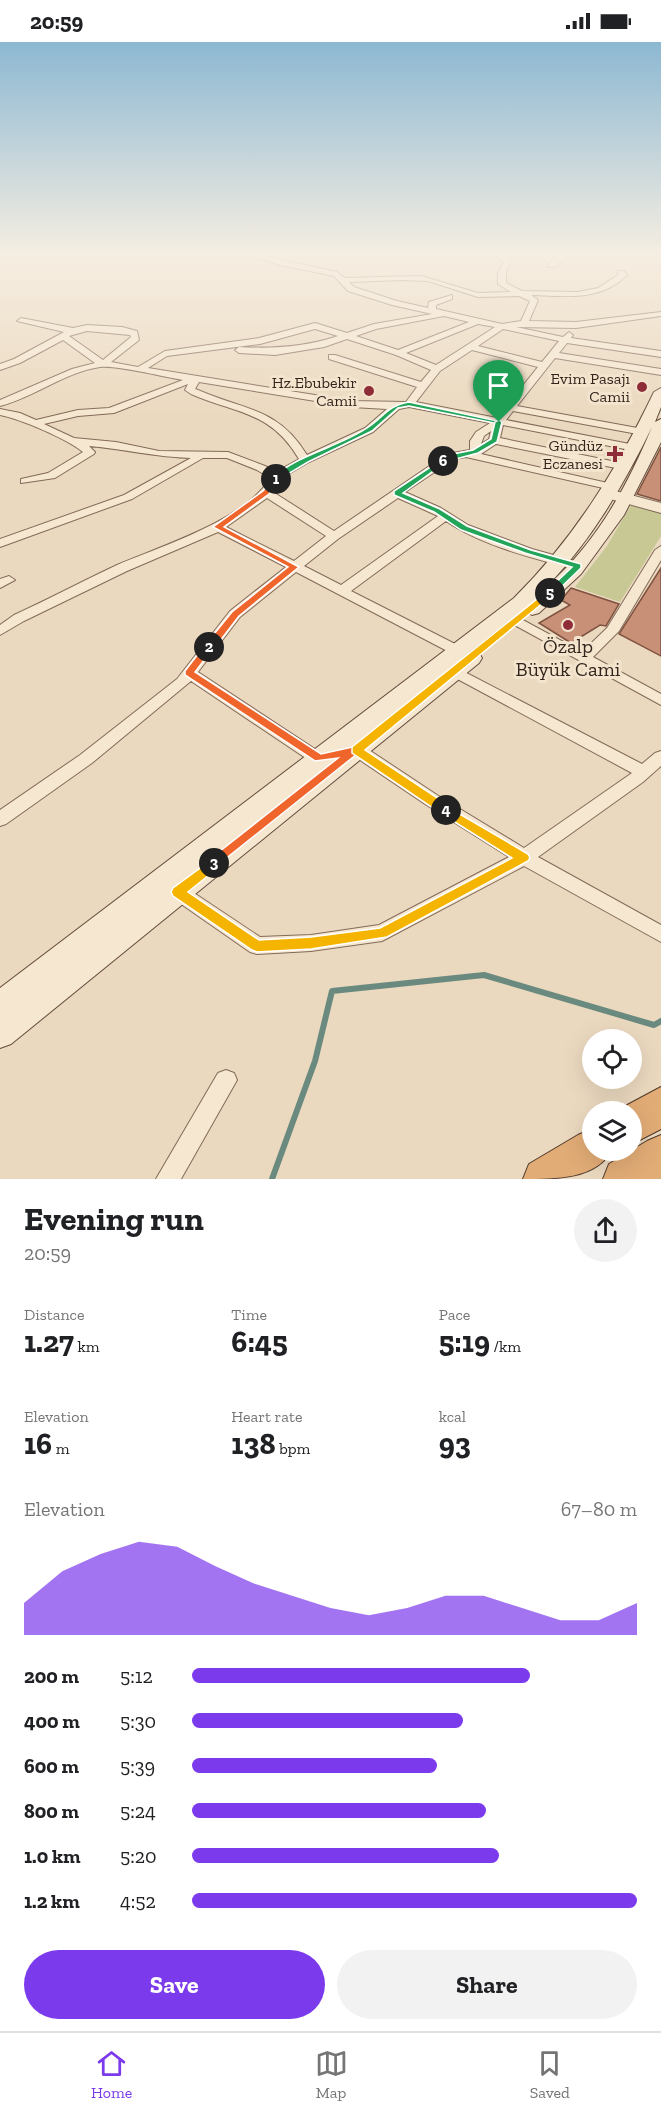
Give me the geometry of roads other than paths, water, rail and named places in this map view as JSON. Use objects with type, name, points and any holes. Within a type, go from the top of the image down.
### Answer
[{"type":"highway","points":[[642,1118],[661,1106]]},
{"type":"highway","points":[[544,1179],[582,1155]]},
{"type":"highway","points":[[624,1179],[661,1155]]},
{"type":"main road","points":[[0,1034],[357,750],[521,602],[596,544],[615,493],[646,445],[661,392]]},
{"type":"main road","points":[[615,493],[646,445]]},
{"type":"main road","points":[[0,1005],[319,759],[516,622],[570,564]]},
{"type":"street","points":[[424,309],[566,340],[661,354]]},
{"type":"street","points":[[524,323],[530,309]]},
{"type":"street","points":[[195,345],[274,352],[324,344],[374,327],[422,320],[444,314]]},
{"type":"street","points":[[409,404],[437,369],[502,326],[524,323],[576,325],[661,314]]},
{"type":"street","points":[[21,321],[73,331]]},
{"type":"street","points":[[399,352],[477,321]]},
{"type":"street","points":[[471,453],[480,434],[499,422],[555,355],[576,325]]},
{"type":"street","points":[[141,369],[165,354],[260,341],[315,326],[399,352],[437,369]]},
{"type":"street","points":[[0,367],[73,331],[87,328],[134,333],[136,338],[103,364]]},
{"type":"street","points":[[63,336],[103,364]]},
{"type":"street","points":[[472,347],[545,366]]},
{"type":"street","points":[[555,355],[661,372]]},
{"type":"street","points":[[332,357],[423,386]]},
{"type":"street","points":[[0,403],[27,396],[70,371],[103,364],[352,404],[396,406],[409,404],[499,422],[646,445]]},
{"type":"street","points":[[33,424],[78,413],[110,411],[196,378]]},
{"type":"street","points":[[196,378],[190,390],[200,396],[231,403],[267,420],[287,433],[298,446],[305,460]]},
{"type":"street","points":[[0,631],[19,618],[122,568],[218,527],[267,493],[276,477],[305,460],[369,430],[396,406]]},
{"type":"street","points":[[510,408],[646,445]]},
{"type":"street","points":[[0,412],[16,415],[76,441],[116,445],[159,454],[228,455],[261,468],[276,477]]},
{"type":"street","points":[[494,440],[499,422]]},
{"type":"street","points":[[0,819],[86,759],[182,682],[235,614],[334,536],[451,456],[471,453],[494,440],[646,445]]},
{"type":"street","points":[[25,481],[51,476],[90,452],[76,441]]},
{"type":"street","points":[[471,453],[661,508]]},
{"type":"street","points":[[0,543],[128,497],[187,462],[202,456]]},
{"type":"street","points":[[267,493],[334,536]]},
{"type":"street","points":[[397,493],[446,516],[464,528],[528,552],[570,564]]},
{"type":"street","points":[[342,591],[446,516]]},
{"type":"street","points":[[218,527],[342,591],[644,772]]},
{"type":"street","points":[[584,658],[612,630],[661,550]]},
{"type":"street","points":[[516,622],[661,700]]},
{"type":"street","points":[[189,673],[319,759],[357,750],[411,788],[523,858],[661,934]]},
{"type":"street","points":[[178,892],[257,946],[311,943],[382,933],[523,858],[644,772],[661,757]]},
{"type":"street","points":[[168,1179],[226,1080]]},
{"type":"waterway","points":[[272,1179],[315,1061],[332,991],[484,975],[654,1025],[661,1021]]},
{"type":"place","name":"Evim Pasajı Camii","points":[[642,387]]},
{"type":"place","name":"Hz.Ebubekir Camii","points":[[369,391]]},
{"type":"place","name":"Gündüz Eczanesi","points":[[615,454]]},
{"type":"place","name":"Özalp Büyük Cami","points":[[568,625]]}]
